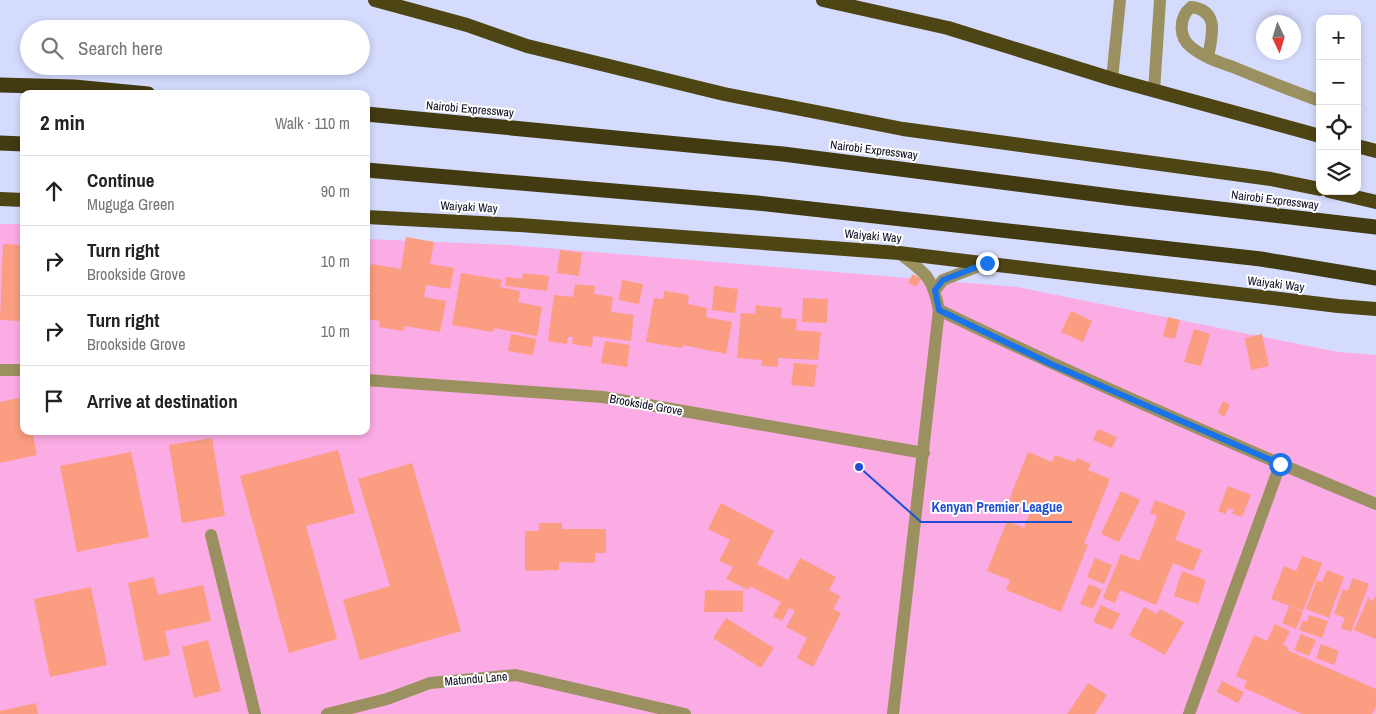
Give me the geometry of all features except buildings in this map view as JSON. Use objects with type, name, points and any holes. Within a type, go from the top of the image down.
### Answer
[{"type":"highway","points":[[375,0],[467,25],[527,46],[724,94],[903,128],[1271,179],[1316,188]]},
{"type":"highway","points":[[823,0],[948,28],[1112,80],[1316,135]]},
{"type":"highway","points":[[0,85],[106,90]]},
{"type":"highway","name":"Nairobi Expressway","points":[[370,114],[783,154],[1126,198],[1376,226]]},
{"type":"highway","points":[[0,143],[20,144]]},
{"type":"highway","points":[[1361,147],[1376,151]]},
{"type":"highway","points":[[370,170],[767,204],[1261,258],[1376,278]]},
{"type":"highway","points":[[1346,195],[1376,202]]},
{"type":"highway","points":[[0,198],[20,200]]},
{"type":"highway","name":"Waiyaki Way","points":[[370,217],[520,225],[899,253],[1338,306],[1376,308]]},
{"type":"street","points":[[1112,80],[1120,0]]},
{"type":"street","points":[[1154,91],[1160,0]]},
{"type":"street","points":[[1208,57],[1316,98]]},
{"type":"street","points":[[893,714],[939,310],[935,290],[926,274],[899,253]]},
{"type":"street","points":[[935,290],[943,280],[987,263]]},
{"type":"street","points":[[939,310],[1051,364],[1376,504]]},
{"type":"street","points":[[0,370],[20,370]]},
{"type":"street","name":"Brookside Grove","points":[[370,380],[603,397],[924,453]]},
{"type":"street","points":[[1189,714],[1280,464]]},
{"type":"street","points":[[211,535],[255,714]]},
{"type":"street","name":"Matundu Lane","points":[[327,714],[388,698],[430,683],[516,675],[685,714]]},
{"type":"shaded area","points":[[0,224],[20,224],[20,435],[370,435],[370,239],[509,245],[1017,287],[1338,352],[1376,355],[1376,714],[0,714]]},
{"type":"place","name":"Kenyan Premier League","points":[[859,467]]},
{"type":"route","points":[[987,263],[943,280],[935,290],[939,310],[1051,364],[1280,464]]}]
